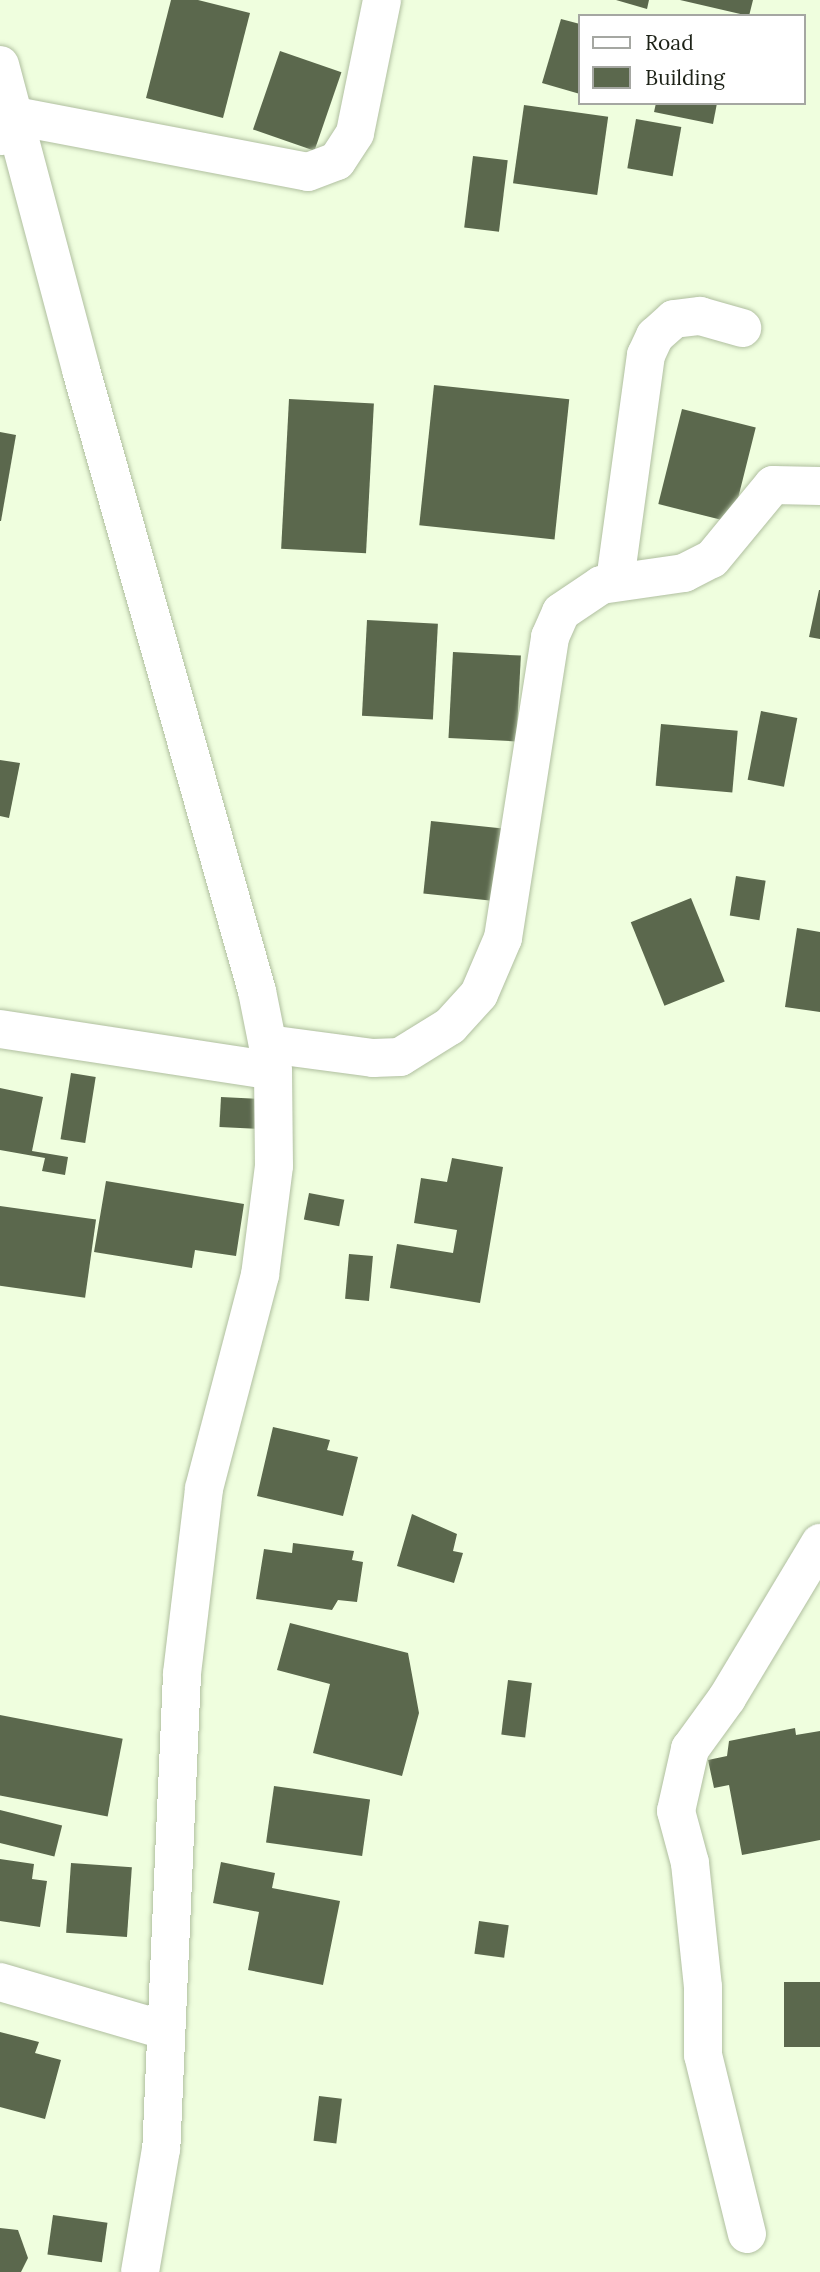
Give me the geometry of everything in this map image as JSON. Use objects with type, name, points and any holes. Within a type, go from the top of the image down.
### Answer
[{"type":"street","points":[[8,127],[308,172],[337,161],[355,134],[382,0]]},
{"type":"street","points":[[0,65],[8,127],[81,370],[257,991],[270,1057],[274,1166],[260,1275],[204,1489],[182,1674],[164,2030],[161,2149],[140,2272]]},
{"type":"street","points":[[615,581],[646,355],[655,336],[674,319],[700,316],[742,328]]},
{"type":"street","points":[[0,1030],[270,1057],[373,1058],[400,1057],[450,1026],[479,994],[503,938],[550,637],[561,612],[579,596],[615,581],[684,573],[712,559],[773,485],[820,486]]},
{"type":"street","points":[[747,2234],[703,2055],[703,1987],[690,1863],[676,1811],[690,1749],[727,1698],[820,1543]]},
{"type":"street","points":[[0,1982],[164,2030]]},
{"type":"building","points":[[171,0],[198,0],[250,13],[223,118],[146,98]]},
{"type":"building","points":[[616,0],[649,0],[647,9]]},
{"type":"building","points":[[680,0],[753,0],[750,14]]},
{"type":"building","points":[[561,19],[578,23],[578,93],[542,83]]},
{"type":"building","points":[[280,51],[341,72],[314,151],[253,129]]},
{"type":"building","points":[[524,105],[608,117],[597,195],[513,183]]},
{"type":"building","points":[[656,105],[717,105],[713,124],[654,112]]},
{"type":"building","points":[[636,119],[681,127],[673,176],[627,168]]},
{"type":"building","points":[[473,156],[508,160],[499,232],[464,227]]},
{"type":"building","points":[[434,385],[569,399],[555,539],[419,525]]},
{"type":"building","points":[[289,399],[374,403],[366,553],[281,549]]},
{"type":"building","points":[[682,409],[756,427],[732,522],[658,504]]},
{"type":"building","points":[[0,432],[16,435],[1,521],[0,521]]},
{"type":"building","points":[[820,590],[820,639],[809,637]]},
{"type":"building","points":[[367,620],[438,624],[433,720],[362,716]]},
{"type":"building","points":[[453,652],[521,656],[516,741],[448,738]]},
{"type":"building","points":[[761,711],[797,718],[784,787],[748,780]]},
{"type":"building","points":[[661,724],[738,731],[732,792],[656,786]]},
{"type":"building","points":[[0,760],[20,763],[9,818],[0,816]]},
{"type":"building","points":[[431,821],[512,829],[504,902],[423,894]]},
{"type":"building","points":[[736,876],[766,881],[759,920],[730,916]]},
{"type":"building","points":[[691,898],[725,981],[664,1006],[631,922]]},
{"type":"building","points":[[797,928],[820,932],[820,1012],[785,1007]]},
{"type":"building","points":[[71,1073],[96,1077],[85,1143],[61,1139]]},
{"type":"building","points":[[0,1088],[43,1097],[32,1151],[68,1157],[65,1175],[42,1171],[45,1158],[0,1150]]},
{"type":"building","points":[[221,1097],[257,1099],[255,1129],[219,1127]]},
{"type":"building","points":[[452,1158],[503,1167],[480,1303],[390,1288],[397,1244],[453,1253],[457,1230],[414,1223],[421,1178],[447,1182]]},
{"type":"building","points":[[106,1181],[244,1204],[236,1256],[195,1250],[192,1268],[94,1252]]},
{"type":"building","points":[[309,1193],[344,1200],[339,1226],[304,1220]]},
{"type":"building","points":[[0,1206],[96,1219],[85,1298],[0,1286]]},
{"type":"building","points":[[349,1254],[373,1256],[369,1301],[345,1299]]},
{"type":"building","points":[[273,1427],[330,1440],[327,1450],[358,1457],[343,1516],[257,1496]]},
{"type":"building","points":[[412,1514],[457,1534],[453,1551],[463,1553],[454,1583],[397,1566]]},
{"type":"building","points":[[293,1543],[354,1551],[352,1560],[363,1562],[357,1602],[338,1600],[332,1610],[256,1599],[264,1549],[292,1553]]},
{"type":"building","points":[[290,1623],[408,1653],[419,1713],[402,1776],[313,1753],[330,1684],[277,1670]]},
{"type":"building","points":[[508,1680],[532,1683],[525,1738],[501,1735]]},
{"type":"building","points":[[0,1715],[123,1739],[108,1816],[0,1795]]},
{"type":"building","points":[[795,1728],[796,1735],[820,1731],[820,1840],[742,1855],[729,1785],[714,1788],[708,1760],[727,1756],[729,1741]]},
{"type":"building","points":[[274,1786],[370,1799],[362,1856],[266,1842]]},
{"type":"building","points":[[0,1810],[62,1825],[54,1857],[0,1843]]},
{"type":"building","points":[[0,1859],[34,1864],[32,1879],[47,1881],[40,1927],[0,1921]]},
{"type":"building","points":[[221,1862],[275,1873],[272,1888],[340,1901],[323,1985],[248,1970],[259,1912],[213,1903]]},
{"type":"building","points":[[71,1863],[132,1867],[127,1937],[66,1933]]},
{"type":"building","points":[[479,1921],[509,1925],[504,1958],[474,1954]]},
{"type":"building","points":[[784,1982],[820,1982],[820,2047],[784,2047]]},
{"type":"building","points":[[0,2032],[39,2042],[35,2053],[61,2060],[45,2119],[0,2107]]},
{"type":"building","points":[[319,2096],[342,2099],[336,2143],[314,2141]]},
{"type":"building","points":[[53,2215],[107,2223],[102,2262],[47,2255]]},
{"type":"building","points":[[0,2228],[18,2230],[28,2258],[21,2272],[0,2272]]}]
